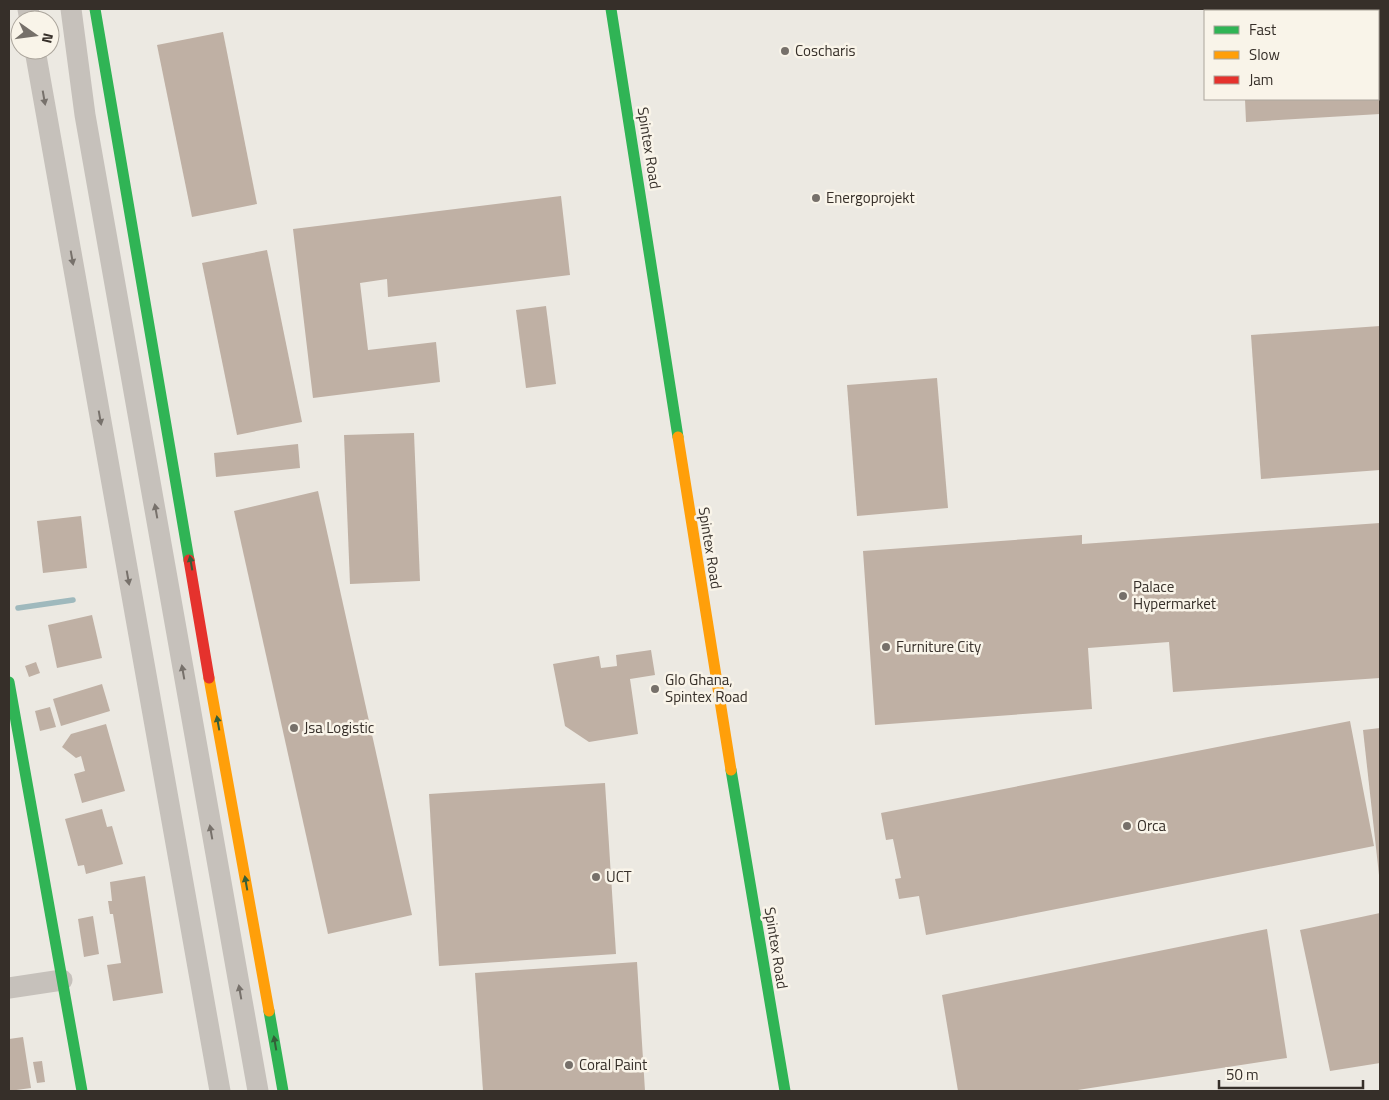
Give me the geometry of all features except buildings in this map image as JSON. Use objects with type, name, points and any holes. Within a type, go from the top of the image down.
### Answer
[{"type":"street","points":[[71,9],[85,115],[258,1091]]},
{"type":"street","points":[[95,9],[228,786],[283,1091]]},
{"type":"street","name":"Spintex Road","points":[[611,9],[709,637],[785,1091]]},
{"type":"street","points":[[37,60],[220,1091]]},
{"type":"street","points":[[9,682],[82,1091]]},
{"type":"street","points":[[9,988],[62,980]]},
{"type":"waterway","points":[[18,608],[73,600]]},
{"type":"traffic: fast","points":[[95,9],[189,560]]},
{"type":"traffic: fast","points":[[611,9],[678,437]]},
{"type":"traffic: fast","points":[[9,682],[82,1091]]},
{"type":"traffic: fast","points":[[731,770],[785,1091]]},
{"type":"traffic: fast","points":[[269,1011],[283,1091]]},
{"type":"traffic: slow","points":[[678,437],[731,770]]},
{"type":"traffic: slow","points":[[209,678],[269,1011]]},
{"type":"traffic: jam","points":[[189,560],[209,678]]},
{"type":"place","name":"Coscharis","points":[[785,51]]},
{"type":"place","name":"Energoprojekt","points":[[816,198]]},
{"type":"place","name":"Palace Hypermarket","points":[[1123,596]]},
{"type":"place","name":"Furniture City","points":[[886,647]]},
{"type":"place","name":"Glo Ghana, Spintex Road","points":[[655,689]]},
{"type":"place","name":"Jsa Logistic","points":[[294,728]]},
{"type":"place","name":"Orca","points":[[1127,826]]},
{"type":"place","name":"UCT","points":[[596,877]]},
{"type":"place","name":"Coral Paint","points":[[569,1065]]}]
